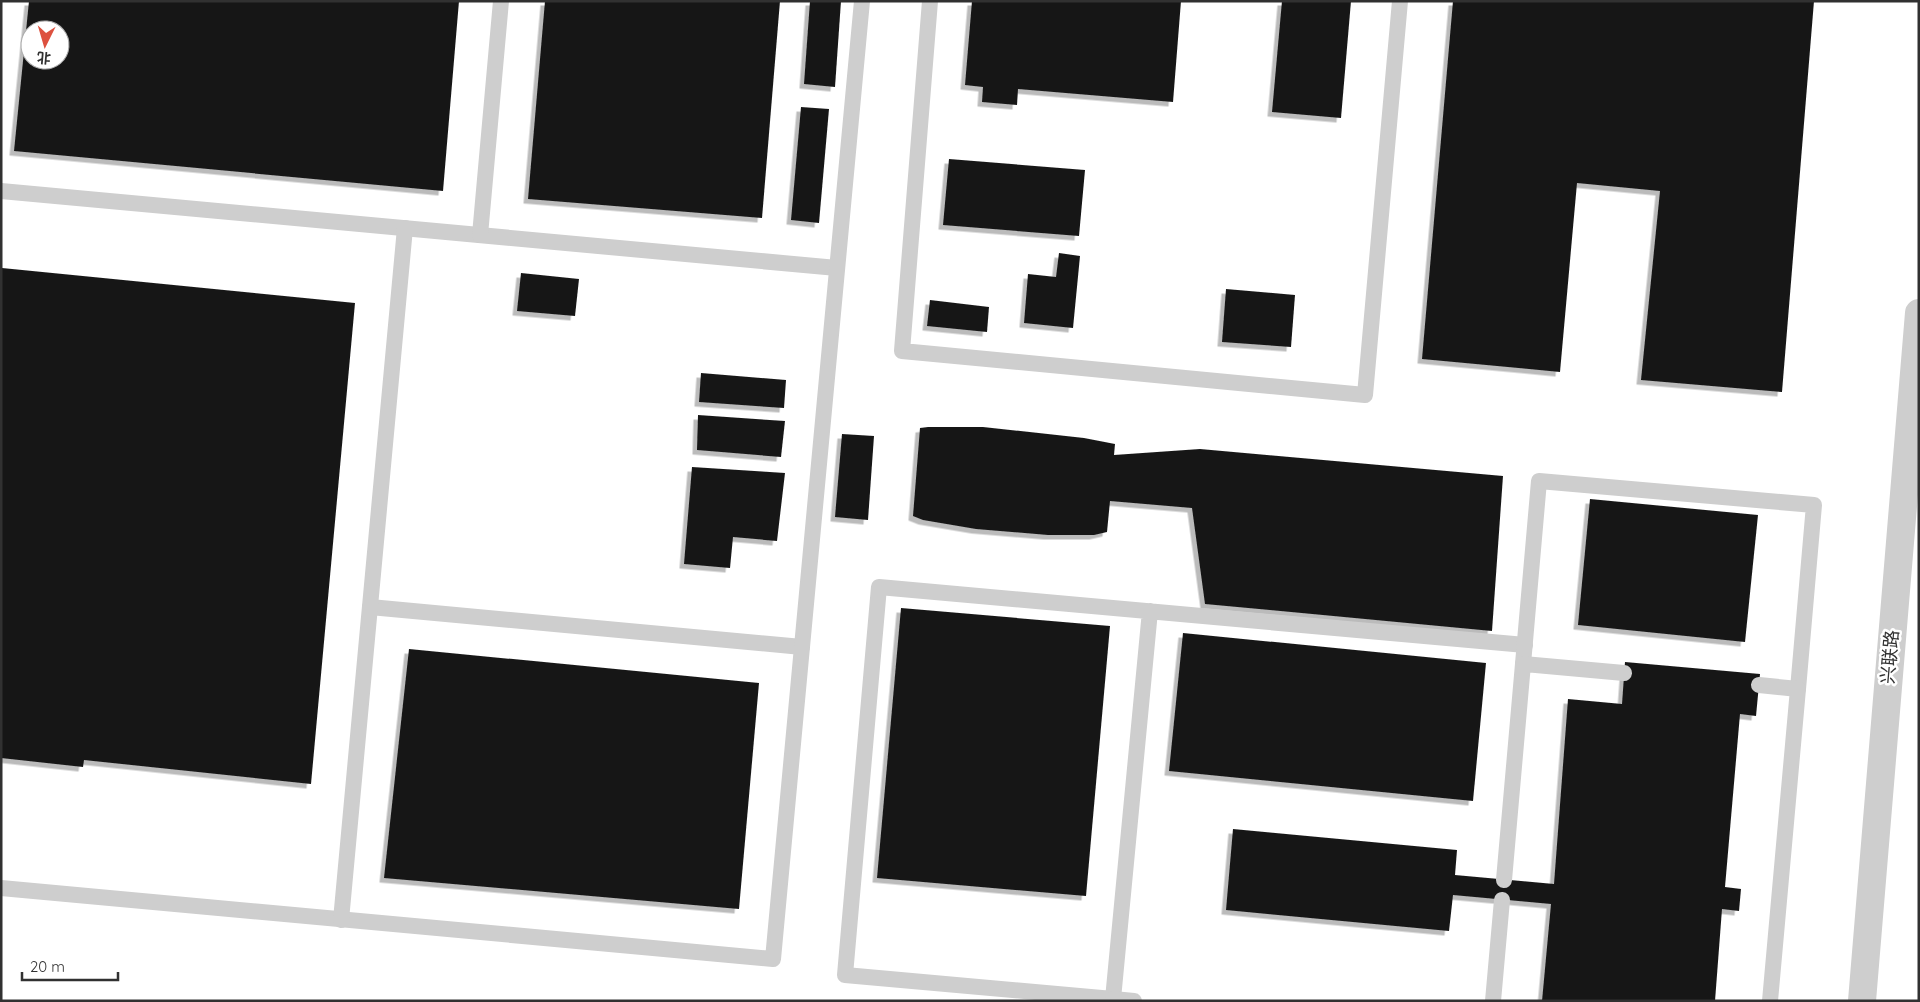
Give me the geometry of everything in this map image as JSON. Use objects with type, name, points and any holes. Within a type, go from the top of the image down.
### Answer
[{"type":"street","name":"兴联路","points":[[1862,1001],[1919,313]]},
{"type":"lane","points":[[480,235],[502,1]]},
{"type":"lane","points":[[1,888],[773,959],[862,1]]},
{"type":"lane","points":[[930,1],[902,351],[1365,395],[1400,1]]},
{"type":"lane","points":[[1,191],[837,268]]},
{"type":"lane","points":[[341,920],[405,228]]},
{"type":"lane","points":[[1504,880],[1539,481],[1814,506],[1770,1001]]},
{"type":"lane","points":[[1134,1001],[845,975],[879,587],[1525,645]]},
{"type":"lane","points":[[370,607],[802,647]]},
{"type":"lane","points":[[1113,1000],[1150,611]]},
{"type":"lane","points":[[1523,664],[1624,673]]},
{"type":"lane","points":[[1759,685],[1798,689]]},
{"type":"lane","points":[[1493,1001],[1502,900]]},
{"type":"building","points":[[29,1],[459,1],[443,191],[14,151],[22,70],[70,70],[70,20],[27,20]]},
{"type":"building","points":[[545,1],[780,1],[762,218],[528,199]]},
{"type":"building","points":[[810,1],[841,1],[835,87],[804,84]]},
{"type":"building","points":[[972,1],[1181,1],[1173,102],[1018,89],[1017,105],[982,102],[983,87],[965,85]]},
{"type":"building","points":[[1282,1],[1351,1],[1341,118],[1272,112]]},
{"type":"building","points":[[1453,1],[1814,1],[1782,392],[1641,380],[1660,191],[1577,183],[1560,372],[1422,359]]},
{"type":"building","points":[[801,107],[829,109],[819,223],[791,220]]},
{"type":"building","points":[[949,159],[1085,170],[1079,236],[943,225]]},
{"type":"building","points":[[1059,253],[1080,256],[1073,328],[1024,323],[1028,274],[1056,277]]},
{"type":"building","points":[[2,268],[355,303],[311,784],[84,760],[83,767],[1,758]]},
{"type":"building","points":[[521,273],[579,279],[575,316],[517,311]]},
{"type":"building","points":[[1226,289],[1295,295],[1291,347],[1222,342]]},
{"type":"building","points":[[930,300],[989,307],[987,332],[927,326]]},
{"type":"building","points":[[701,373],[786,380],[784,408],[699,402]]},
{"type":"building","points":[[698,415],[785,421],[781,457],[697,450]]},
{"type":"building","points":[[983,427],[1084,438],[1115,444],[1114,455],[1200,449],[1503,476],[1492,631],[1205,604],[1192,508],[1110,501],[1107,532],[1094,535],[1048,535],[976,529],[923,520],[913,516],[920,428]]},
{"type":"building","points":[[842,434],[874,436],[868,520],[835,517]]},
{"type":"building","points":[[692,467],[785,473],[777,541],[733,537],[730,568],[684,564]]},
{"type":"building","points":[[1590,499],[1758,515],[1745,642],[1578,625]]},
{"type":"building","points":[[901,608],[1110,626],[1086,896],[877,878]]},
{"type":"building","points":[[1183,633],[1486,663],[1473,801],[1169,771]]},
{"type":"building","points":[[409,649],[759,683],[739,909],[384,878]]},
{"type":"building","points":[[1625,662],[1760,674],[1756,716],[1740,714],[1725,887],[1741,889],[1739,911],[1722,909],[1715,1001],[1542,1001],[1551,904],[1453,895],[1449,931],[1226,910],[1233,829],[1457,850],[1455,875],[1554,884],[1568,699],[1622,704]]}]
